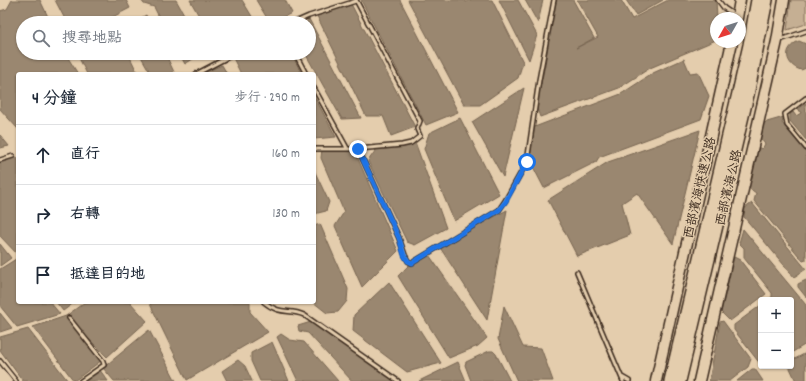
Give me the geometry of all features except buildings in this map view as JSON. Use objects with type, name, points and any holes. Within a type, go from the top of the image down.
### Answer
[{"type":"highway","name":"西部濱海快速公路","points":[[670,381],[749,45],[757,0]]},
{"type":"highway","name":"西部濱海快速公路","points":[[680,381],[748,95],[767,0]]},
{"type":"main road","points":[[739,12],[740,0]]},
{"type":"main road","name":"西部濱海公路","points":[[700,381],[784,0]]},
{"type":"main road","points":[[654,380],[731,48]]},
{"type":"lane","points":[[309,16],[356,0],[420,121],[417,129],[420,136],[411,143],[358,149],[316,149]]},
{"type":"lane","points":[[358,149],[399,238],[404,255],[408,261],[412,263],[499,210],[506,201],[527,162],[539,80],[554,1],[558,0]]},
{"type":"lane","points":[[718,0],[724,8],[730,12]]},
{"type":"lane","points":[[776,41],[806,31]]},
{"type":"lane","points":[[200,72],[223,60]]},
{"type":"lane","points":[[299,60],[305,72]]},
{"type":"lane","points":[[316,92],[347,148]]},
{"type":"lane","points":[[806,98],[785,114],[788,125],[806,148]]},
{"type":"lane","points":[[0,160],[13,156]]},
{"type":"lane","points":[[577,272],[623,381]]},
{"type":"lane","points":[[266,304],[274,310],[299,313],[398,381]]},
{"type":"lane","points":[[69,318],[103,361],[104,365],[81,381]]},
{"type":"lane","points":[[0,361],[16,381]]},
{"type":"lane","points":[[622,377],[629,381]]},
{"type":"shaded area","points":[[12,0],[40,0],[48,16],[16,16],[16,60],[69,60],[77,72],[16,72],[16,127],[0,109],[0,11],[7,9]]},
{"type":"shaded area","points":[[55,0],[126,0],[130,8],[115,16],[63,16]]},
{"type":"shaded area","points":[[141,0],[176,0],[185,16],[158,16],[154,7],[144,4]]},
{"type":"shaded area","points":[[190,0],[242,0],[252,16],[199,16]]},
{"type":"shaded area","points":[[256,0],[285,0],[292,13],[285,16],[266,16]]},
{"type":"shaded area","points":[[361,0],[400,0],[458,112],[426,125]]},
{"type":"shaded area","points":[[408,0],[464,0],[466,2],[469,0],[492,0],[523,62],[518,78],[480,105],[464,105]]},
{"type":"shaded area","points":[[499,0],[518,0],[537,35],[529,60]]},
{"type":"shaded area","points":[[525,0],[543,0],[538,23]]},
{"type":"shaded area","points":[[558,0],[573,0],[594,38],[576,48],[598,37],[577,0],[621,0],[632,19],[668,0],[716,0],[717,12],[710,12],[710,43],[650,68],[619,88],[540,117],[536,106],[545,65],[554,3]]},
{"type":"shaded area","points":[[626,0],[663,0],[636,15]]},
{"type":"shaded area","points":[[791,0],[806,0],[806,24],[787,30]]},
{"type":"shaded area","points":[[351,4],[415,127],[391,136],[383,116],[366,116],[317,16]]},
{"type":"shaded area","points":[[316,32],[361,118],[342,119],[309,60],[316,60]]},
{"type":"shaded area","points":[[799,41],[806,44],[806,68],[801,70],[792,64],[788,56],[790,48]]},
{"type":"shaded area","points":[[684,59],[690,73],[698,72],[709,96],[701,119],[599,157],[596,162],[544,188],[528,157],[532,128],[621,94],[653,73]]},
{"type":"shaded area","points":[[80,60],[131,60],[137,72],[86,72]]},
{"type":"shaded area","points":[[143,60],[168,60],[174,72],[150,72]]},
{"type":"shaded area","points":[[183,60],[191,60],[185,64]]},
{"type":"shaded area","points":[[234,60],[295,60],[301,72],[240,72]]},
{"type":"shaded area","points":[[222,65],[226,72],[206,72]]},
{"type":"shaded area","points":[[524,88],[503,177],[472,122]]},
{"type":"shaded area","points":[[316,100],[336,137],[316,139]]},
{"type":"shaded area","points":[[806,103],[806,140],[790,121],[790,114],[793,112],[796,116],[801,113],[798,108]]},
{"type":"shaded area","points":[[784,117],[782,123],[806,152],[806,260],[803,261],[754,201],[756,193],[746,186],[757,147],[762,149],[765,144],[760,138],[760,124]]},
{"type":"shaded area","points":[[460,118],[499,194],[454,221],[424,149],[429,133]]},
{"type":"shaded area","points":[[700,130],[673,244],[637,193],[622,203],[630,235],[577,256],[548,200],[608,162]]},
{"type":"shaded area","points":[[0,135],[9,146],[0,148]]},
{"type":"shaded area","points":[[415,142],[446,228],[415,245],[407,242],[368,161],[378,147]]},
{"type":"shaded area","points":[[322,149],[355,152],[398,251],[362,287],[335,226],[344,212],[321,158]]},
{"type":"shaded area","points":[[16,157],[16,253],[0,236],[0,163]]},
{"type":"shaded area","points":[[316,174],[329,202],[326,211],[316,214]]},
{"type":"shaded area","points":[[752,203],[806,269],[794,277],[744,217],[745,208]]},
{"type":"shaded area","points":[[507,210],[487,320],[439,246]]},
{"type":"shaded area","points":[[320,224],[348,289],[347,301],[338,312],[327,313],[316,304],[316,225]]},
{"type":"shaded area","points":[[743,229],[806,305],[806,344],[794,351],[794,297],[772,297],[772,293],[744,258],[744,248],[739,243]]},
{"type":"shaded area","points":[[0,244],[11,258],[0,266]]},
{"type":"shaded area","points":[[427,252],[487,338],[478,346],[449,358],[398,276],[408,266]]},
{"type":"shaded area","points":[[734,257],[740,260],[766,294],[762,297],[758,297],[758,300],[730,321],[721,312]]},
{"type":"shaded area","points":[[16,259],[16,304],[52,304],[60,314],[17,327],[0,306],[0,269]]},
{"type":"shaded area","points":[[806,280],[806,297],[798,287],[798,284]]},
{"type":"shaded area","points":[[389,282],[441,363],[407,372],[353,331],[354,315]]},
{"type":"shaded area","points":[[58,304],[72,304],[63,311]]},
{"type":"shaded area","points":[[82,304],[132,304],[147,321],[107,357],[70,320],[102,360],[74,381],[33,327],[66,316]]},
{"type":"shaded area","points":[[150,304],[250,304],[250,312],[268,332],[187,380]]},
{"type":"shaded area","points":[[504,306],[523,347],[541,348],[553,381],[517,381],[498,339]]},
{"type":"shaded area","points":[[758,307],[758,361],[734,330],[734,325]]},
{"type":"shaded area","points":[[0,313],[12,328],[0,332]]},
{"type":"shaded area","points":[[723,321],[751,359],[748,367],[730,381],[709,381],[720,322]]},
{"type":"shaded area","points":[[311,322],[395,381],[352,381],[308,333],[299,331],[298,326]]},
{"type":"shaded area","points":[[28,329],[68,381],[23,381],[0,350],[0,337]]},
{"type":"shaded area","points":[[149,330],[176,381],[114,381],[103,368]]},
{"type":"shaded area","points":[[281,334],[290,340],[304,342],[338,381],[298,381],[277,337]]},
{"type":"shaded area","points":[[272,342],[289,381],[260,381],[251,361],[251,353]]},
{"type":"shaded area","points":[[489,351],[493,351],[496,354],[510,381],[471,381],[465,365],[466,362]]},
{"type":"shaded area","points":[[806,353],[806,381],[796,381],[790,369],[794,369],[794,359]]},
{"type":"shaded area","points":[[238,360],[245,366],[252,381],[227,381],[222,371]]},
{"type":"shaded area","points":[[458,362],[466,381],[419,381]]},
{"type":"shaded area","points":[[99,369],[108,381],[81,381]]},
{"type":"shaded area","points":[[752,369],[755,369],[763,381],[737,381]]},
{"type":"route","points":[[358,149],[399,238],[404,255],[408,261],[412,263],[499,210],[506,201],[527,162]]}]
